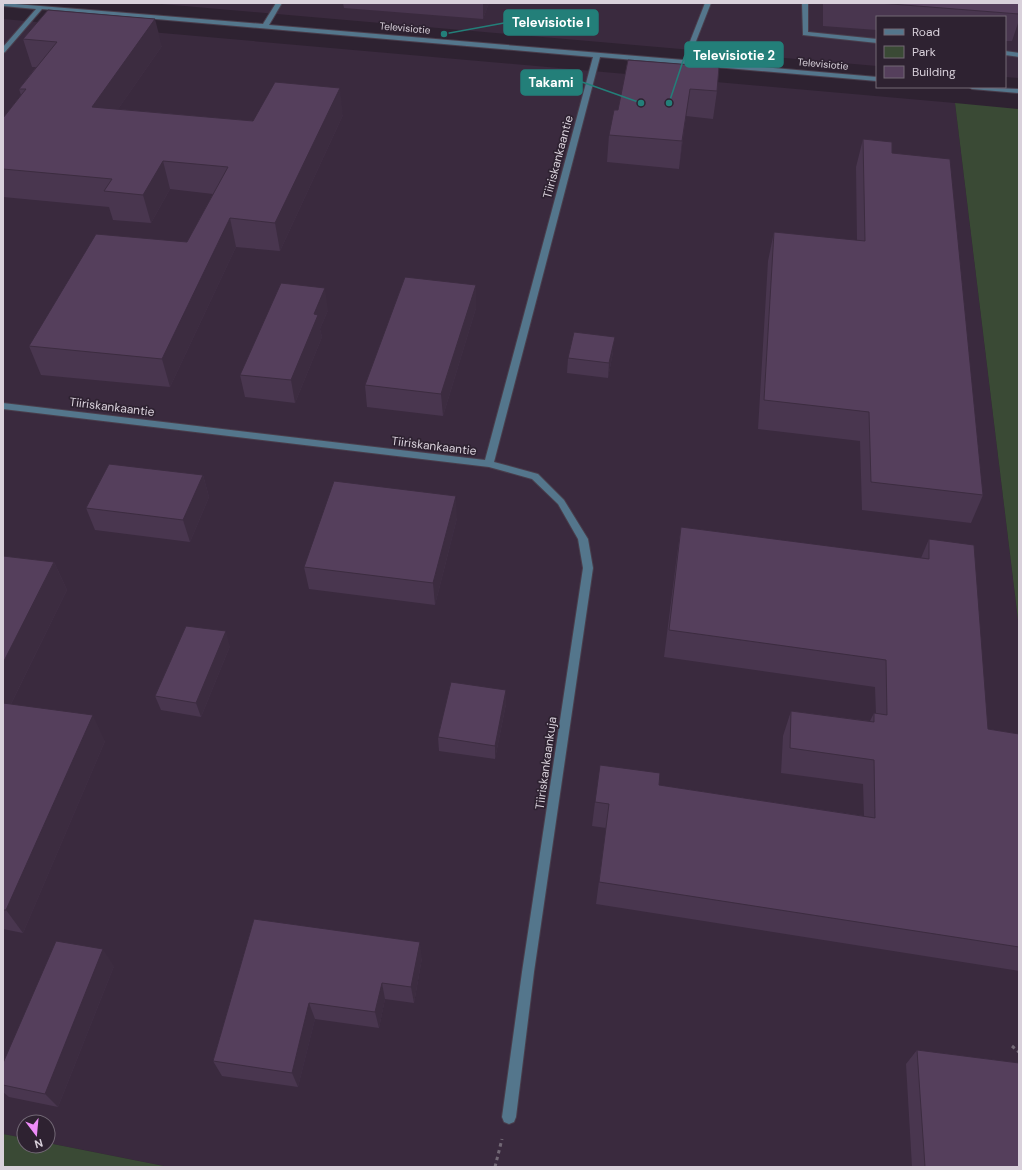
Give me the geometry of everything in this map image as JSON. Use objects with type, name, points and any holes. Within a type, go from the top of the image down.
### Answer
[{"type":"street","points":[[265,26],[279,3]]},
{"type":"street","points":[[687,63],[690,50],[708,3]]},
{"type":"street","points":[[805,3],[805,34],[876,41]]},
{"type":"street","name":"Televisiotie","points":[[3,4],[876,79]]},
{"type":"street","points":[[3,51],[41,7]]},
{"type":"street","points":[[1006,53],[1019,54]]},
{"type":"street","name":"Tiiriskankaantie","points":[[3,406],[489,464],[597,55]]},
{"type":"street","points":[[984,88],[1019,91]]},
{"type":"street","name":"Tiiriskankaankuja","points":[[489,464],[535,476],[561,502],[583,539],[588,568],[528,972],[508,1118]]},
{"type":"path","points":[[1012,1046],[1019,1052]]},
{"type":"path","points":[[495,1167],[508,1118]]},
{"type":"shaded area","points":[[150,3],[1019,3],[1019,78],[1006,77],[1006,16],[876,16],[876,66]]},
{"type":"shaded area","points":[[3,19],[955,103],[1019,628],[1019,1167],[169,1167],[56,1145],[56,1114],[16,1114],[16,1136],[3,1134]]},
{"type":"green space","points":[[955,103],[1019,109],[1019,628]]},
{"type":"green space","points":[[3,1134],[16,1136],[16,1154],[56,1154],[56,1145],[169,1167],[3,1167]]},
{"type":"building","points":[[879,3],[1019,3],[1019,14]]},
{"type":"building","points":[[48,10],[155,19],[92,107],[253,121],[275,82],[340,88],[275,223],[230,218],[162,359],[29,346],[96,234],[187,242],[228,167],[163,161],[143,195],[104,191],[112,179],[3,169],[3,118],[26,89],[19,89],[57,42],[23,39]]},
{"type":"building","points":[[628,60],[719,67],[717,91],[690,89],[682,141],[609,135],[614,110],[618,110]]},
{"type":"building","points":[[863,139],[892,142],[892,153],[950,159],[983,495],[871,482],[869,412],[764,400],[774,232],[865,241]]},
{"type":"building","points":[[405,277],[476,285],[441,394],[365,385]]},
{"type":"building","points":[[281,283],[325,288],[314,314],[318,315],[291,380],[240,375]]},
{"type":"building","points":[[574,332],[615,337],[609,363],[568,358]]},
{"type":"building","points":[[109,464],[203,475],[183,520],[86,508]]},
{"type":"building","points":[[334,481],[456,496],[433,583],[304,567]]},
{"type":"building","points":[[681,527],[929,559],[929,539],[974,545],[988,729],[1019,734],[1019,947],[599,882],[609,804],[595,802],[600,765],[660,773],[659,785],[875,818],[874,760],[790,748],[791,711],[874,722],[874,713],[887,715],[886,660],[669,630]]},
{"type":"building","points":[[3,556],[54,562],[3,663]]},
{"type":"building","points":[[186,626],[226,631],[196,703],[155,696]]},
{"type":"building","points":[[451,682],[506,690],[495,746],[438,737]]},
{"type":"building","points":[[3,703],[93,715],[6,910],[3,910]]},
{"type":"building","points":[[254,919],[420,942],[411,987],[382,983],[375,1012],[309,1003],[292,1073],[213,1061]]},
{"type":"building","points":[[56,941],[103,949],[45,1094],[3,1085],[3,1063]]},
{"type":"building","points":[[917,1050],[1019,1063],[1019,1167],[925,1167]]},
{"type":"place","name":"Televisiotie I","points":[[444,34]]},
{"type":"place","name":"Takami","points":[[641,103]]},
{"type":"place","name":"Televisiotie 2","points":[[669,103]]}]
